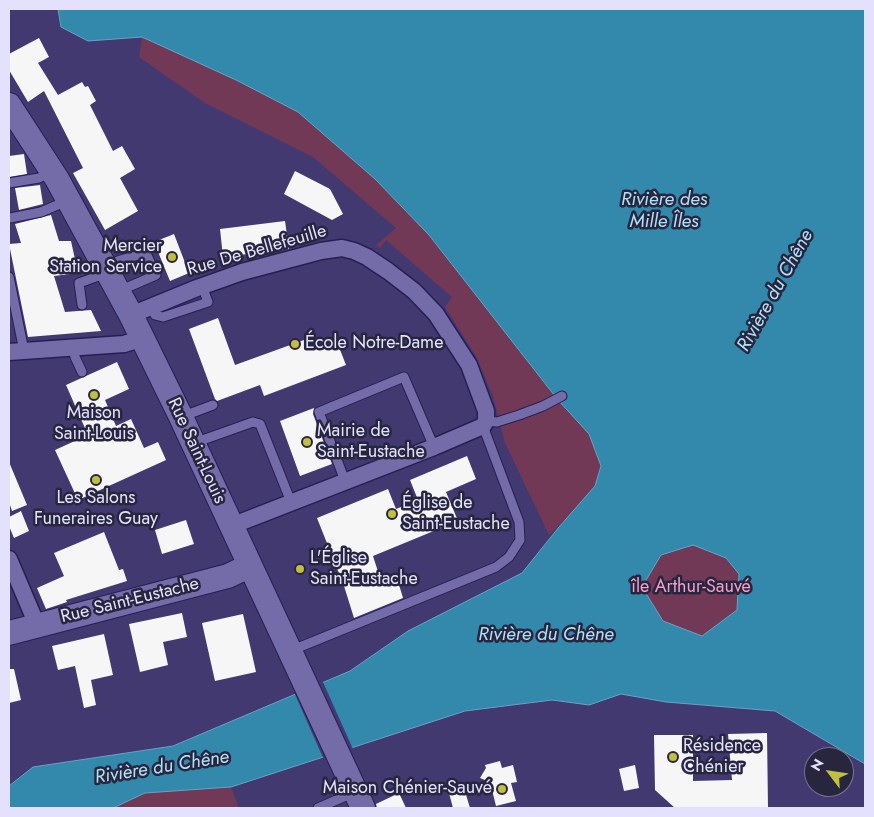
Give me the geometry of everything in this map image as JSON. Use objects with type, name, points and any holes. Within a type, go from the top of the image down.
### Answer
[{"type":"main road","name":"Rue Saint-Louis","points":[[12,116],[53,172],[112,276],[141,310],[143,338],[359,800]]},
{"type":"main road","name":"Rue Saint-Eustache","points":[[9,632],[228,576],[250,566]]},
{"type":"street","name":"Rue De Bellefeuille","points":[[141,310],[242,272],[326,249],[342,248],[360,253],[402,281],[436,314],[469,365],[486,411],[484,424]]},
{"type":"street","points":[[16,352],[124,344],[143,338]]},
{"type":"street","points":[[231,526],[434,447],[484,424]]},
{"type":"street","points":[[9,559],[37,624]]},
{"type":"lane","points":[[9,183],[39,178],[53,172]]},
{"type":"lane","points":[[9,208],[10,220],[41,212],[69,200]]},
{"type":"lane","points":[[82,305],[79,283],[112,276]]},
{"type":"lane","points":[[9,277],[16,352]]},
{"type":"lane","points":[[73,347],[82,372]]},
{"type":"lane","points":[[345,481],[319,412],[404,377],[434,447]]},
{"type":"lane","points":[[290,651],[478,574],[510,557],[520,540],[519,522],[484,424],[519,415],[562,396]]},
{"type":"lane","points":[[181,417],[213,405]]},
{"type":"lane","points":[[193,443],[253,422],[260,424],[291,502]]},
{"type":"lane","points":[[318,808],[359,800]]},
{"type":"green space","points":[[142,37],[230,77],[298,112],[375,179],[429,235],[558,400],[589,434],[601,465],[596,486],[578,507],[549,535],[505,443],[493,396],[477,358],[445,307],[452,297],[386,240],[380,248],[376,245],[396,228],[313,157],[205,103],[139,57]]},
{"type":"green space","name":"île Arthur-Sauvé","points":[[693,544],[726,558],[739,573],[737,610],[702,637],[663,621],[642,587],[661,555]]},
{"type":"green space","points":[[231,787],[239,808],[113,808],[145,793]]},
{"type":"water","name":"Rivière des Mille Îles","points":[[58,9],[865,9],[865,764],[854,758],[854,747],[836,747],[775,711],[666,702],[621,694],[589,705],[552,700],[465,711],[231,787],[145,793],[113,808],[9,808],[9,786],[33,767],[173,746],[350,671],[408,631],[522,573],[595,486],[601,466],[589,434],[558,400],[429,235],[375,179],[298,112],[236,80],[142,37],[88,41],[61,27]],"holes":[[[693,545],[726,558],[739,574],[737,610],[702,636],[663,621],[642,587],[661,555]]]},
{"type":"pier","points":[[322,680],[353,749],[324,760],[294,692]]},
{"type":"building","points":[[39,38],[49,57],[38,63],[58,95],[82,82],[85,87],[88,86],[96,101],[90,105],[113,151],[122,146],[135,169],[120,178],[138,211],[105,230],[73,173],[83,168],[44,91],[28,102],[9,70],[9,54]]},
{"type":"building","points":[[24,154],[27,174],[9,177],[9,156]]},
{"type":"building","points":[[295,171],[330,189],[343,214],[332,220],[284,194]]},
{"type":"building","points":[[40,185],[43,204],[19,210],[15,188]]},
{"type":"building","points":[[51,215],[59,241],[71,241],[78,273],[54,276],[65,312],[91,310],[101,331],[28,337],[9,244],[21,243],[15,224]]},
{"type":"building","points":[[285,221],[289,249],[223,257],[220,229]]},
{"type":"building","name":"Mercier Station Service","points":[[174,234],[189,273],[170,281],[154,242]]},
{"type":"building","points":[[218,318],[235,365],[315,336],[320,348],[337,342],[346,365],[264,396],[260,385],[217,401],[189,329]]},
{"type":"building","name":"Les Salons Funeraires Guay","points":[[117,362],[129,389],[105,400],[116,426],[131,419],[144,448],[158,442],[166,460],[78,500],[55,450],[88,435],[66,385]]},
{"type":"building","name":"Mairie de Saint-Eustache","points":[[314,408],[313,414],[332,464],[300,476],[280,421]]},
{"type":"building","name":"Église de Saint-Eustache","points":[[467,456],[476,479],[446,492],[458,521],[373,556],[382,584],[397,578],[403,598],[354,618],[344,586],[317,518],[388,489],[396,509],[418,500],[410,480]]},
{"type":"building","points":[[9,462],[27,505],[12,511],[9,502]]},
{"type":"building","points":[[21,511],[29,531],[14,538],[9,526],[9,517]]},
{"type":"building","points":[[186,520],[194,544],[162,554],[155,530]]},
{"type":"building","points":[[104,532],[119,570],[123,569],[127,581],[66,600],[67,602],[46,609],[37,588],[64,576],[54,553]]},
{"type":"building","points":[[182,613],[187,637],[163,642],[168,665],[140,672],[129,624]]},
{"type":"building","points":[[243,614],[256,672],[215,681],[202,623]]},
{"type":"building","points":[[104,634],[113,675],[91,680],[96,705],[84,708],[75,666],[58,670],[52,646]]},
{"type":"building","points":[[9,669],[14,669],[21,700],[9,703]]},
{"type":"building","name":"Résidence Chénier","points":[[767,733],[768,808],[675,808],[655,790],[654,735],[693,735],[693,781],[732,780],[728,734]]},
{"type":"building","name":"Maison Chénier-Sauvé","points":[[500,761],[502,768],[513,765],[517,782],[511,783],[516,801],[496,806],[490,782],[480,778],[486,768],[485,765]]},
{"type":"building","points":[[635,765],[639,788],[624,791],[619,769]]},
{"type":"building","points":[[464,788],[470,808],[453,808],[449,793]]},
{"type":"building","points":[[399,793],[406,808],[377,808],[376,804]]},
{"type":"place","name":"Mercier Station Service","points":[[172,257]]},
{"type":"place","name":"École Notre-Dame","points":[[295,344]]},
{"type":"place","name":"Maison Saint-Louis","points":[[94,395]]},
{"type":"place","name":"Mairie de Saint-Eustache","points":[[307,442]]},
{"type":"place","name":"Les Salons Funeraires Guay","points":[[96,480]]},
{"type":"place","name":"Église de Saint-Eustache","points":[[392,514]]},
{"type":"place","name":"L'Église Saint-Eustache","points":[[300,569]]},
{"type":"place","name":"Résidence Chénier","points":[[673,757]]},
{"type":"place","name":"Maison Chénier-Sauvé","points":[[502,789]]},
{"type":"water label","name":"Rivière du Chêne","points":[[776,291]]},
{"type":"water label","name":"Rivière du Chêne","points":[[546,635]]},
{"type":"water label","name":"Rivière du Chêne","points":[[162,768]]}]
